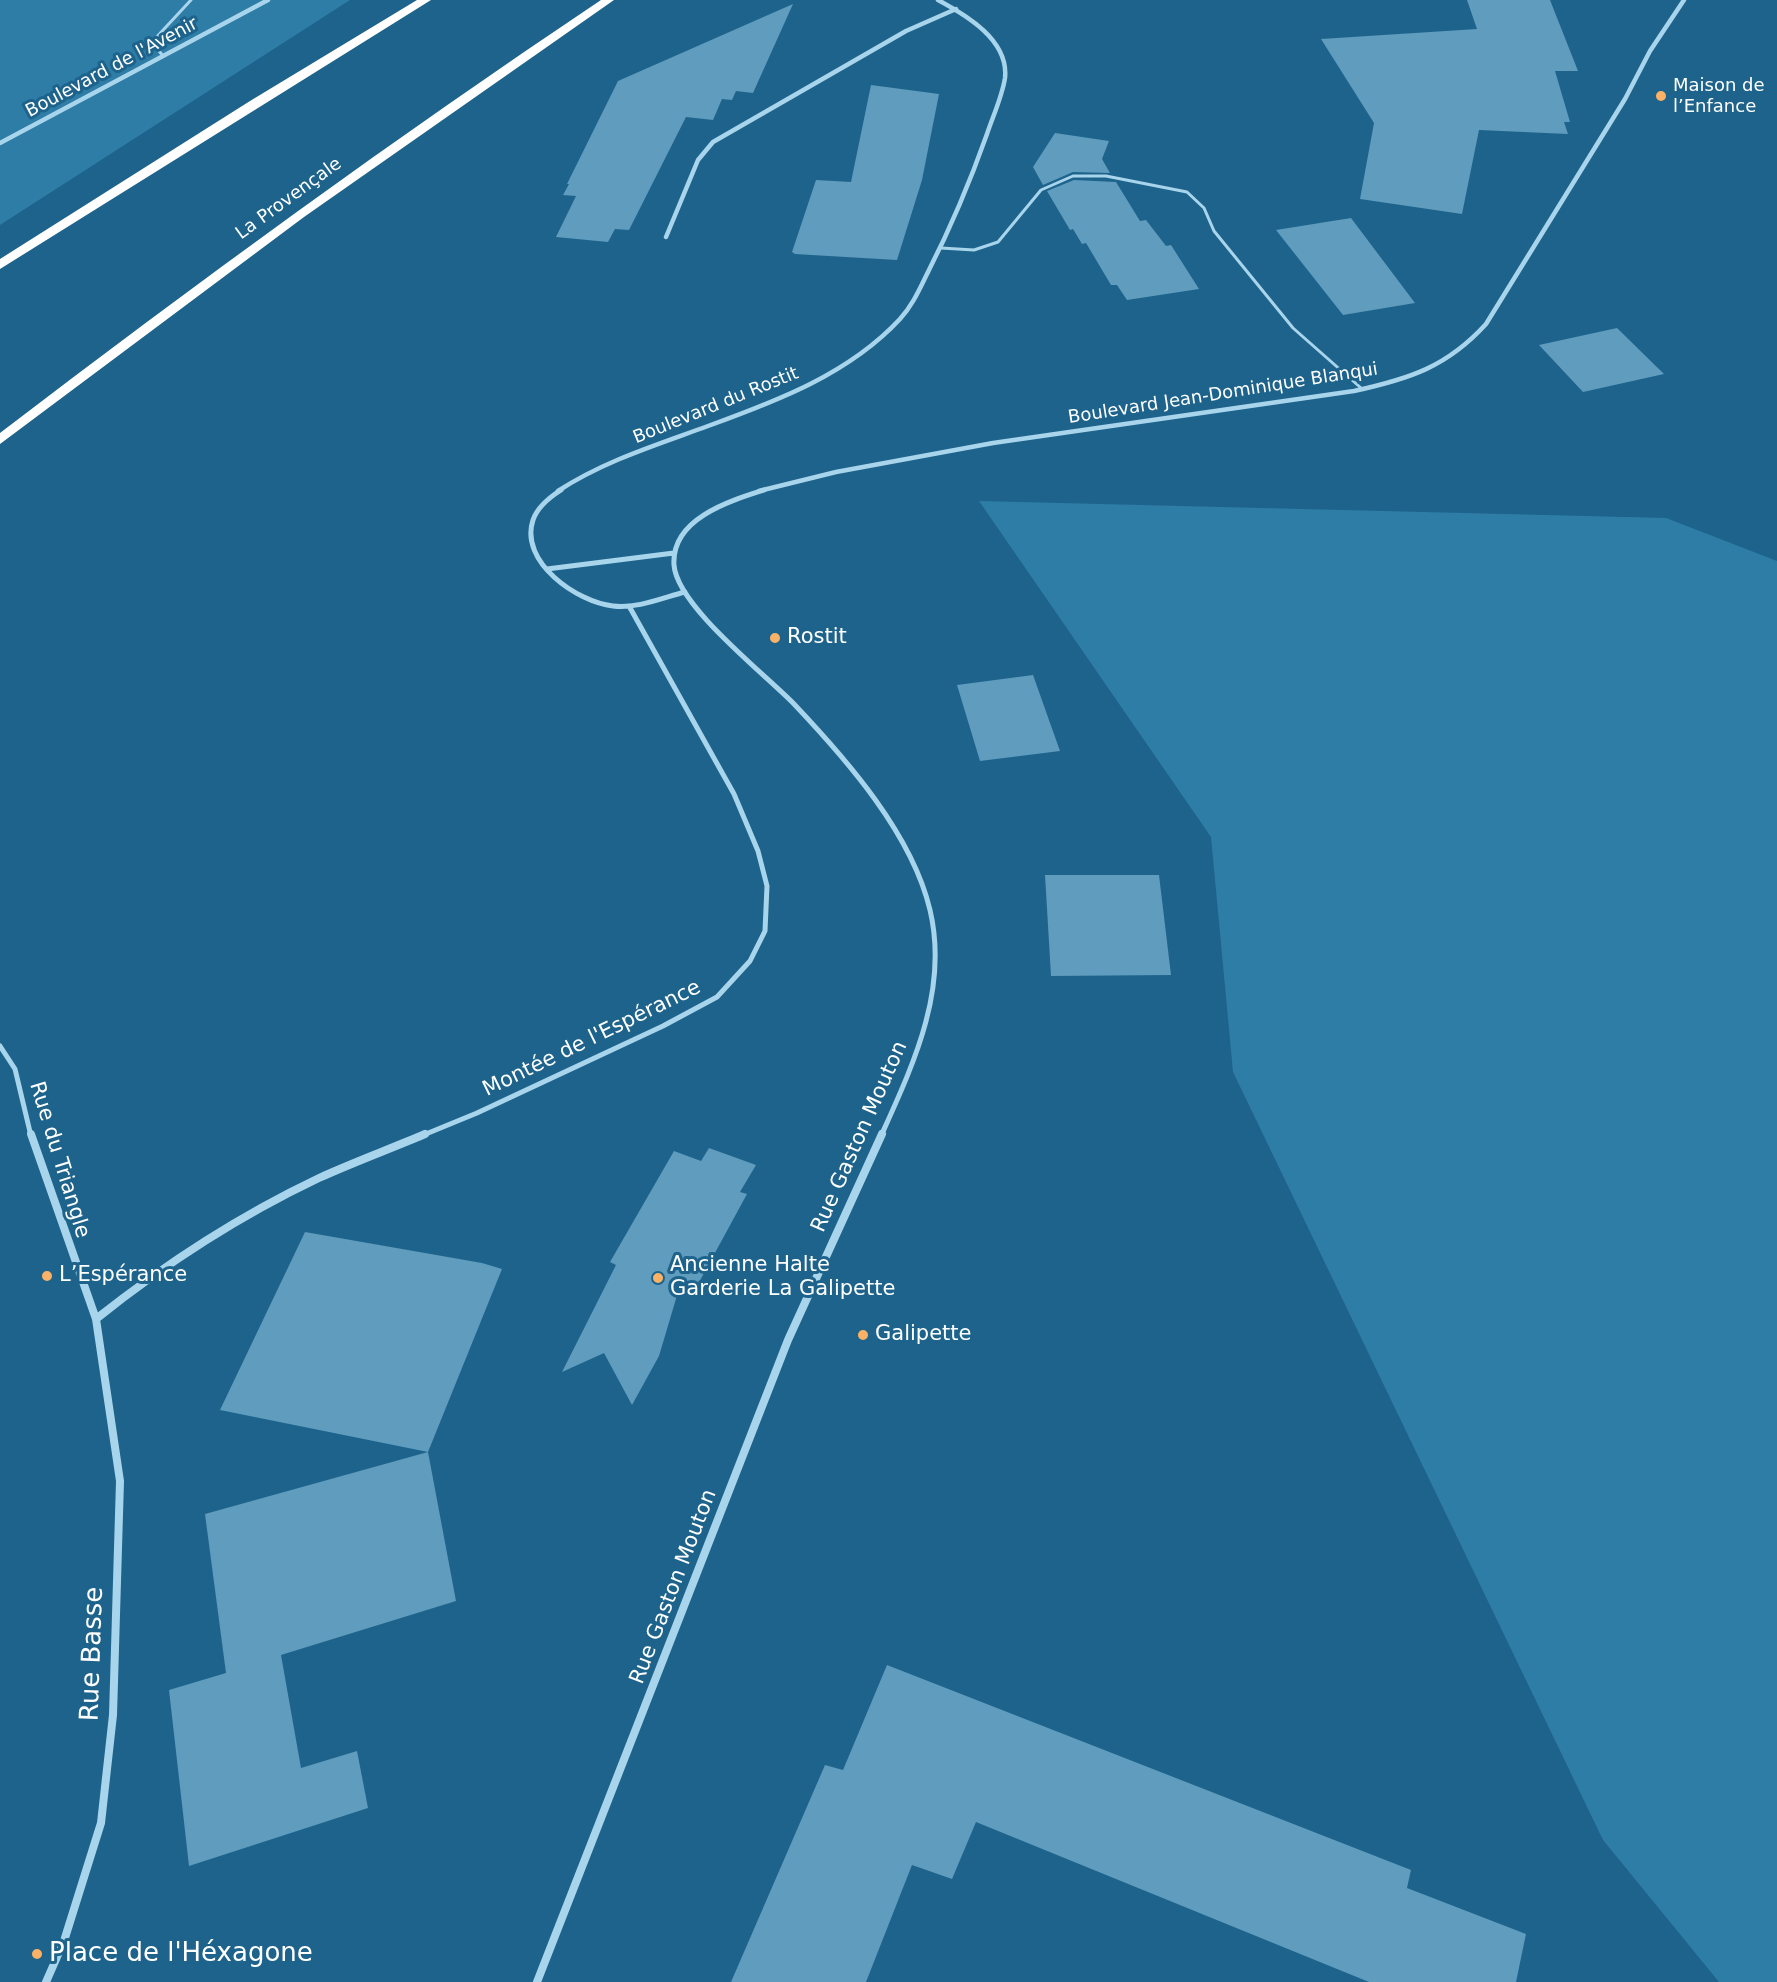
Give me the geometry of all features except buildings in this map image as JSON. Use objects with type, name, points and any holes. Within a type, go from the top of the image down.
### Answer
[{"type":"highway","points":[[0,265],[254,103],[425,0]]},
{"type":"highway","name":"La Provençale","points":[[0,440],[178,302],[354,173],[608,0]]},
{"type":"street","name":"Boulevard de l'Avenir","points":[[0,143],[268,0]]},
{"type":"street","points":[[938,0],[956,9]]},
{"type":"street","name":"Boulevard Jean-Dominique Blanqui","points":[[674,553],[685,529],[713,509],[759,493],[834,472],[1048,434],[1361,388],[1430,369],[1461,352],[1486,324],[1625,99],[1650,51],[1684,0]]},
{"type":"street","points":[[666,237],[698,160],[713,142],[906,31],[956,9]]},
{"type":"street","name":"Boulevard du Rostit","points":[[685,592],[629,606],[610,606],[587,600],[547,569],[533,548],[530,535],[531,517],[545,501],[615,460],[758,407],[841,366],[901,319],[940,248],[972,182],[1006,72],[999,48],[956,9]]},
{"type":"street","points":[[547,569],[608,564],[674,553],[673,567],[685,592]]},
{"type":"street","name":"Rue Gaston Mouton","points":[[537,1982],[800,1310],[913,1066],[934,993],[936,941],[927,895],[876,802],[842,758],[772,681],[716,628],[685,592]]},
{"type":"street","name":"Montée de l'Espérance","points":[[96,1319],[154,1273],[319,1178],[477,1113],[663,1026],[717,997],[750,962],[765,931],[767,886],[758,851],[734,794],[629,606]]},
{"type":"street","name":"Rue du Triangle","points":[[0,1046],[15,1069],[38,1159],[96,1319]]},
{"type":"street","name":"Rue Basse","points":[[46,1982],[64,1941],[101,1823],[113,1715],[120,1481],[96,1319]]},
{"type":"lane","points":[[163,56],[152,42],[191,0]]},
{"type":"lane","points":[[940,248],[974,250],[998,243],[1041,190],[1073,176],[1106,176],[1187,192],[1204,208],[1214,231],[1293,328],[1361,388]]},
{"type":"shaded area","points":[[0,0],[350,0],[0,225]]},
{"type":"shaded area","points":[[979,501],[1666,518],[1777,561],[1777,1982],[1719,1982],[1603,1840],[1233,1072],[1211,837]]},
{"type":"place","name":"Maison de l’Enfance","points":[[1661,96]]},
{"type":"place","name":"Rostit","points":[[775,638]]},
{"type":"place","name":"L’Espérance","points":[[47,1276]]},
{"type":"place","name":"Ancienne Halte Garderie La Galipette","points":[[658,1278]]},
{"type":"place","name":"Galipette","points":[[863,1335]]},
{"type":"place","name":"Place de l'Héxagone","points":[[37,1954]]}]
